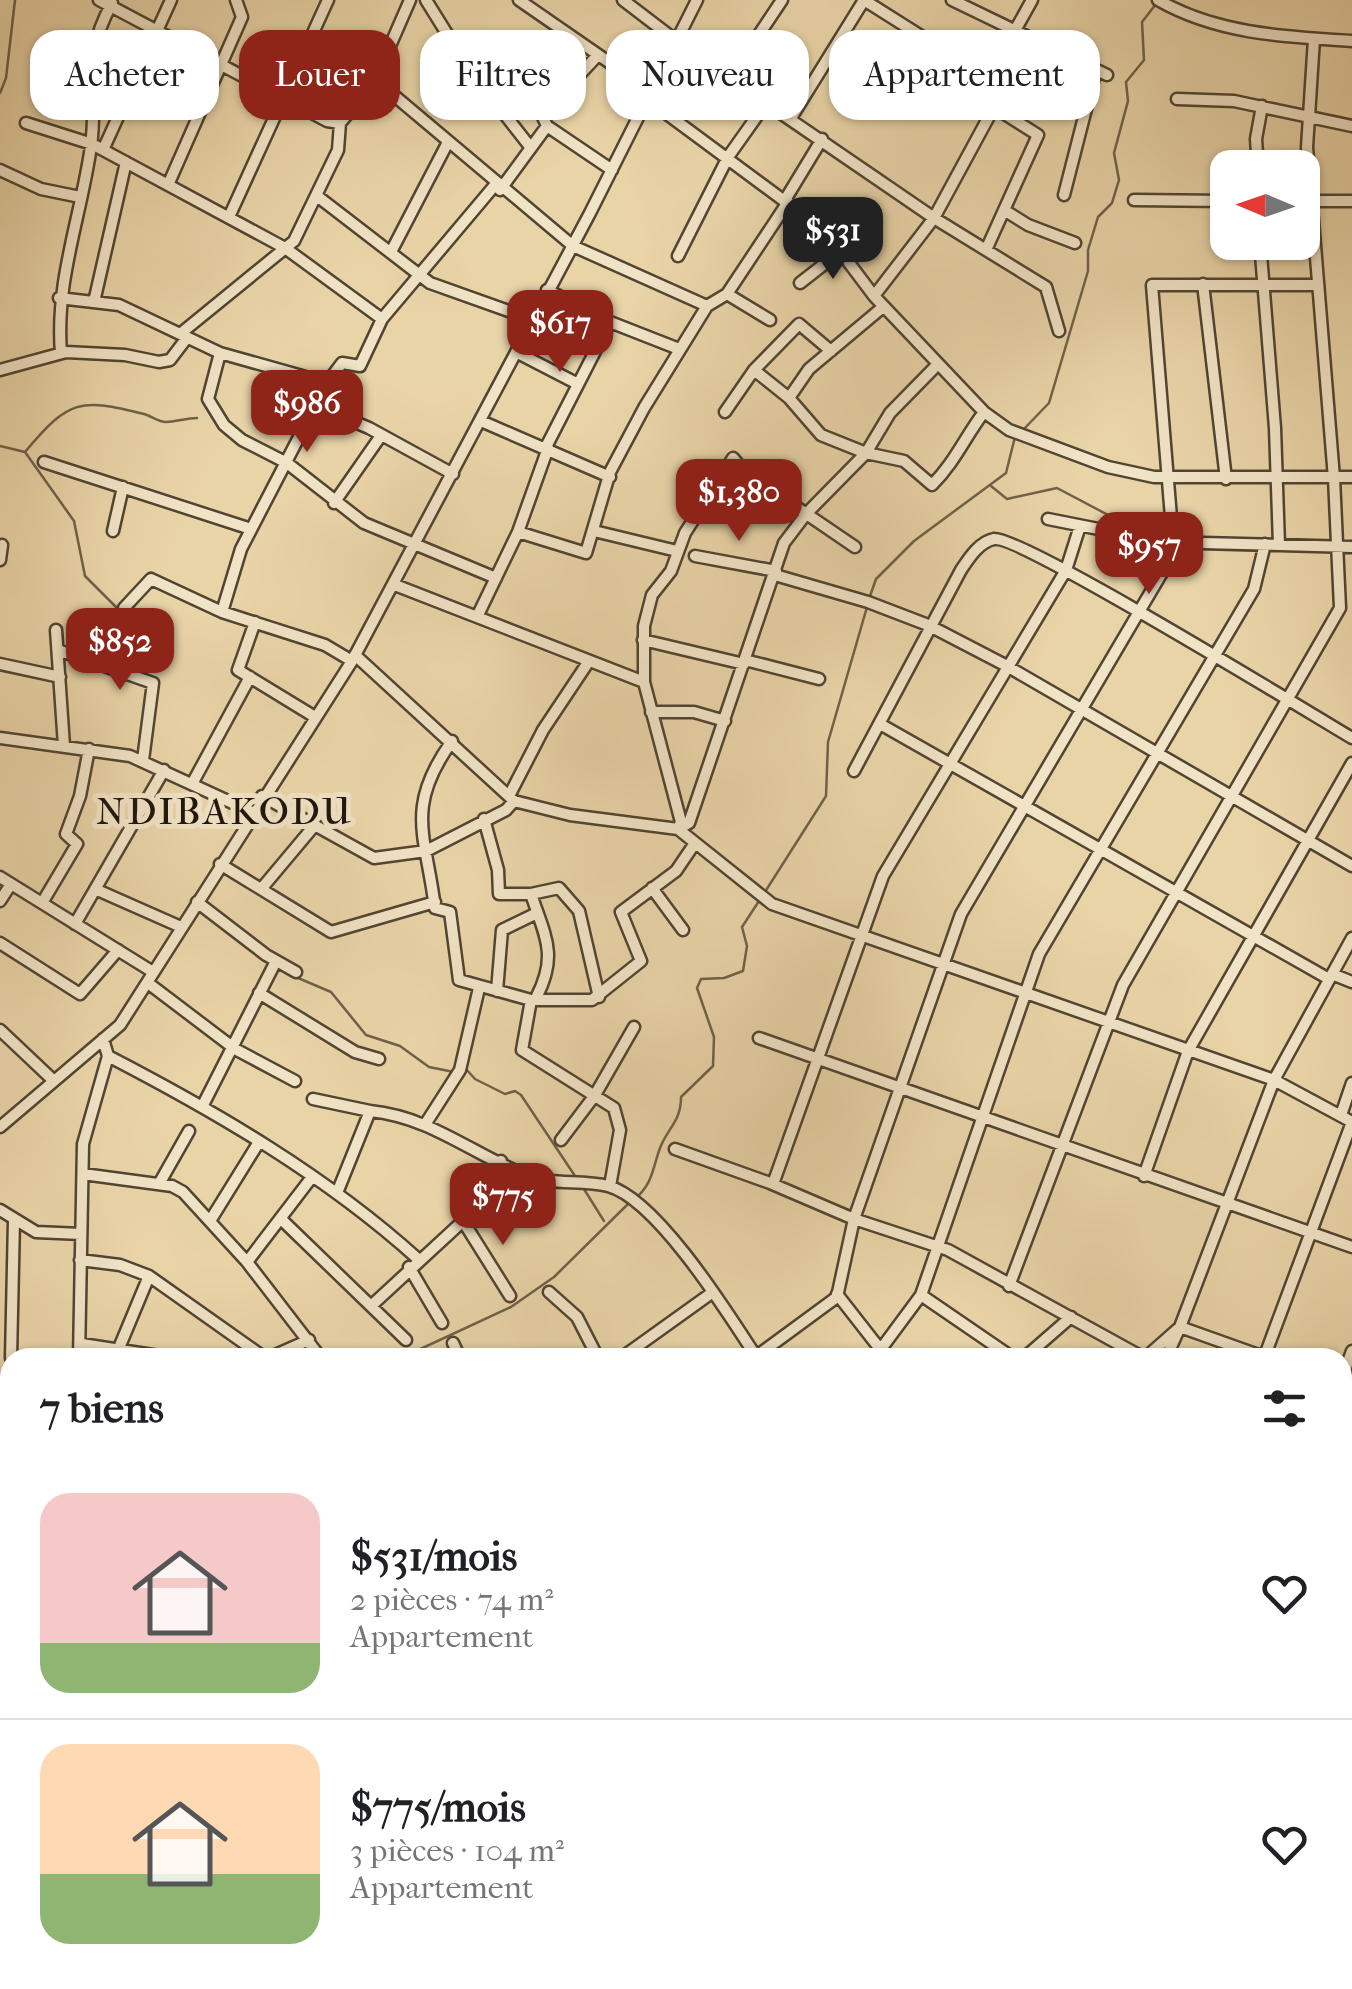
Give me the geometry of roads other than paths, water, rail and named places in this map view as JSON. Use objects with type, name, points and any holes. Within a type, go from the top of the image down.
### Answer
[{"type":"street","points":[[61,354],[59,298],[92,144],[93,42],[107,2],[157,30],[171,0]]},
{"type":"street","points":[[168,185],[242,16],[236,0]]},
{"type":"street","points":[[314,30],[328,0]]},
{"type":"street","points":[[397,30],[410,0]]},
{"type":"street","points":[[426,0],[467,66],[532,148]]},
{"type":"street","points":[[519,0],[606,61]]},
{"type":"street","points":[[623,0],[666,30]]},
{"type":"street","points":[[681,30],[697,0]]},
{"type":"street","points":[[762,30],[782,0]]},
{"type":"street","points":[[809,88],[864,0],[911,30]]},
{"type":"street","points":[[952,0],[1101,73],[1064,195]]},
{"type":"street","points":[[1017,29],[1032,0]]},
{"type":"street","points":[[1159,0],[1185,16],[1226,27],[1352,41]]},
{"type":"street","points":[[1308,150],[1314,39]]},
{"type":"street","points":[[598,55],[542,114],[548,126],[612,170]]},
{"type":"street","points":[[220,63],[239,73]]},
{"type":"street","points":[[1177,99],[1262,106],[1352,126]]},
{"type":"street","points":[[400,101],[572,246],[707,306]]},
{"type":"street","points":[[1257,150],[1262,106]]},
{"type":"street","points":[[103,150],[116,120]]},
{"type":"street","points":[[229,217],[272,120]]},
{"type":"street","points":[[332,120],[340,124]]},
{"type":"street","points":[[0,370],[61,354],[170,360],[183,336],[294,240],[338,150],[343,120]]},
{"type":"street","points":[[0,1127],[120,1025],[353,658],[638,120]]},
{"type":"street","points":[[681,120],[786,201],[842,250],[874,296],[984,412],[1009,430],[1108,467],[1169,478],[1352,477]]},
{"type":"street","points":[[678,256],[728,157],[754,120]]},
{"type":"street","points":[[793,120],[934,218],[1046,288],[1060,331]]},
{"type":"street","points":[[874,296],[934,218],[987,120]]},
{"type":"street","points":[[986,250],[1038,135],[1012,120]]},
{"type":"street","points":[[26,123],[92,144],[229,217],[285,248],[382,318]]},
{"type":"street","points":[[222,612],[251,529],[327,383],[342,363],[360,366],[382,318],[417,272],[498,187],[548,126]]},
{"type":"street","points":[[518,532],[586,553],[610,476],[679,349],[707,306],[727,294],[822,139]]},
{"type":"street","points":[[392,250],[447,144]]},
{"type":"street","points":[[94,302],[126,162]]},
{"type":"street","points":[[0,170],[41,189],[80,197]]},
{"type":"street","points":[[317,196],[430,283],[484,306],[531,319]]},
{"type":"street","points":[[1134,200],[1210,200]]},
{"type":"street","points":[[1320,201],[1352,201]]},
{"type":"street","points":[[1004,210],[1028,225],[1075,243]]},
{"type":"street","points":[[800,282],[842,250]]},
{"type":"street","points":[[1260,260],[1278,479],[1279,545]]},
{"type":"street","points":[[1009,1286],[1108,1021],[1174,891],[1340,608],[1334,478],[1314,260]]},
{"type":"street","points":[[769,1348],[830,1304],[837,1294],[854,1219],[897,1087],[961,914],[1163,572],[1172,542],[1169,478],[1149,290],[1156,283],[1318,285]]},
{"type":"street","points":[[1203,284],[1226,479]]},
{"type":"street","points":[[547,290],[610,322],[679,349]]},
{"type":"street","points":[[727,294],[770,320]]},
{"type":"street","points":[[59,298],[119,306],[220,353],[327,383]]},
{"type":"street","points":[[790,398],[810,369],[884,306]]},
{"type":"street","points":[[478,617],[518,532],[547,448],[610,322]]},
{"type":"street","points":[[725,412],[754,370],[800,324],[830,351]]},
{"type":"street","points":[[516,352],[578,384]]},
{"type":"street","points":[[220,353],[208,398],[224,425],[286,464],[334,503],[414,547],[496,578]]},
{"type":"street","points":[[678,829],[689,823],[784,543],[806,514],[866,453],[890,413],[938,364]]},
{"type":"street","points":[[754,370],[790,398],[821,435],[866,453],[904,461],[932,484],[956,461],[963,440],[984,412]]},
{"type":"street","points":[[315,406],[453,474]]},
{"type":"street","points":[[481,421],[610,476]]},
{"type":"street","points":[[334,503],[380,437]]},
{"type":"street","points":[[678,829],[681,822],[644,682],[644,640],[652,595],[671,571],[678,550],[733,458],[744,472],[855,547]]},
{"type":"street","points":[[44,462],[251,529]]},
{"type":"street","points":[[114,531],[123,487]]},
{"type":"street","points":[[1048,519],[1172,542],[1352,547]]},
{"type":"street","points":[[773,1184],[883,876],[1005,665],[1066,570],[1080,526]]},
{"type":"street","points":[[594,532],[678,550]]},
{"type":"street","points":[[854,771],[928,626],[970,556],[995,539],[1010,541],[1066,570],[1352,738]]},
{"type":"street","points":[[887,1348],[921,1295],[1038,954],[1261,574],[1265,544]]},
{"type":"street","points":[[0,560],[2,545]]},
{"type":"street","points":[[695,556],[775,573],[868,602],[928,626],[1005,665],[1352,866]]},
{"type":"street","points":[[124,608],[151,579],[222,612],[325,646],[353,658],[452,741],[512,799],[570,815],[678,829],[759,896],[1274,1080],[1340,1114],[1352,1122],[1269,1348]]},
{"type":"street","points":[[395,585],[644,682]]},
{"type":"street","points":[[1340,608],[1352,611]]},
{"type":"street","points":[[254,622],[238,670],[314,717]]},
{"type":"street","points":[[56,630],[64,746]]},
{"type":"street","points":[[644,640],[820,679]]},
{"type":"street","points":[[58,650],[154,683],[144,760]]},
{"type":"street","points":[[262,796],[368,858],[426,851],[484,820],[512,799],[543,730],[589,661]]},
{"type":"street","points":[[0,664],[60,677]]},
{"type":"street","points":[[192,784],[250,677]]},
{"type":"street","points":[[651,712],[694,712],[725,721]]},
{"type":"street","points":[[880,724],[1250,936],[1330,976],[1352,982]]},
{"type":"street","points":[[0,738],[144,760],[252,812]]},
{"type":"street","points":[[452,741],[435,764],[420,804],[435,908],[450,912],[458,980],[478,988],[534,998],[599,997],[641,961],[620,916],[676,870],[694,843]]},
{"type":"street","points":[[42,903],[77,844],[66,834],[80,796],[88,749]]},
{"type":"street","points":[[1144,1176],[1188,1051],[1250,936],[1352,763]]},
{"type":"street","points":[[75,924],[164,770]]},
{"type":"street","points":[[484,820],[498,870],[499,894],[531,894],[559,888],[579,912],[599,997]]},
{"type":"street","points":[[262,888],[314,826]]},
{"type":"street","points":[[220,864],[332,932],[434,902]]},
{"type":"street","points":[[0,877],[118,950],[234,1050],[295,1081]]},
{"type":"street","points":[[0,901],[11,884]]},
{"type":"street","points":[[652,888],[682,930]]},
{"type":"street","points":[[96,889],[181,927]]},
{"type":"street","points":[[531,894],[551,958],[551,970],[534,998],[522,1050],[595,1095],[619,1115],[610,1186]]},
{"type":"street","points":[[197,902],[296,972]]},
{"type":"street","points":[[497,991],[502,930],[538,913]]},
{"type":"street","points":[[1171,1348],[1274,1080],[1352,938]]},
{"type":"street","points":[[0,943],[80,994],[118,950]]},
{"type":"street","points":[[203,1105],[276,961]]},
{"type":"street","points":[[426,1123],[460,1070],[478,988]]},
{"type":"street","points":[[259,993],[355,1052],[379,1059]]},
{"type":"street","points":[[562,1140],[595,1095],[634,1027]]},
{"type":"street","points":[[0,1030],[54,1081]]},
{"type":"street","points":[[759,1038],[1352,1248]]},
{"type":"street","points":[[81,1348],[84,1144],[108,1056],[103,1039]]},
{"type":"street","points":[[108,1056],[203,1105],[337,1193],[414,1263],[442,1323]]},
{"type":"street","points":[[1340,1114],[1352,1083]]},
{"type":"street","points":[[313,1099],[426,1123],[523,1174],[550,1181],[610,1186],[662,1226],[750,1348]]},
{"type":"street","points":[[337,1193],[370,1111]]},
{"type":"street","points":[[159,1184],[190,1131]]},
{"type":"street","points":[[210,1221],[259,1142]]},
{"type":"street","points":[[675,1149],[773,1184],[854,1219],[936,1246],[1127,1348]]},
{"type":"street","points":[[372,1306],[463,1221],[501,1161]]},
{"type":"street","points":[[82,1174],[159,1184],[183,1192],[248,1262],[314,1348]]},
{"type":"street","points":[[248,1262],[312,1177]]},
{"type":"street","points":[[0,1210],[36,1232],[81,1234]]},
{"type":"street","points":[[281,1219],[406,1340]]},
{"type":"street","points":[[11,1348],[14,1220]]},
{"type":"street","points":[[463,1221],[510,1296]]},
{"type":"street","points":[[0,1246],[14,1245]]},
{"type":"street","points":[[80,1260],[120,1265],[150,1276],[253,1348]]},
{"type":"street","points":[[82,1344],[119,1348],[150,1276]]},
{"type":"street","points":[[549,1292],[577,1318],[593,1348]]},
{"type":"street","points":[[635,1348],[713,1292]]},
{"type":"street","points":[[837,1294],[880,1348]]},
{"type":"street","points":[[921,1295],[998,1348]]},
{"type":"street","points":[[1036,1348],[1072,1317]]},
{"type":"street","points":[[1180,1327],[1240,1348]]},
{"type":"street","points":[[1156,1348],[1180,1327]]},
{"type":"street","points":[[290,1348],[309,1340]]},
{"type":"street","points":[[452,1343],[455,1348]]},
{"type":"street","points":[[0,1412],[0,1466]]},
{"type":"waterway","points":[[0,93],[6,78],[15,0]]},
{"type":"waterway","points":[[1021,432],[1049,403],[1088,271],[1088,250],[1098,217],[1112,203],[1119,180],[1114,153],[1128,101],[1126,82],[1144,60],[1142,22],[1156,4]]},
{"type":"waterway","points":[[0,446],[25,452],[65,412],[90,405],[144,414],[163,422],[197,418]]},
{"type":"waterway","points":[[869,599],[876,579],[914,541],[1006,473],[1015,437]]},
{"type":"waterway","points":[[25,452],[74,521],[85,576],[148,639]]},
{"type":"waterway","points":[[991,486],[1007,499],[1057,488],[1110,516]]},
{"type":"waterway","points":[[763,895],[826,796],[828,742],[867,607]]},
{"type":"waterway","points":[[635,1199],[649,1182],[660,1148],[679,1113],[681,1097],[713,1066],[714,1037],[697,988],[701,979],[724,978],[743,971],[747,946],[742,927],[759,901]]},
{"type":"waterway","points":[[291,975],[331,992],[366,1035],[400,1046],[429,1067],[454,1072]]},
{"type":"waterway","points":[[466,1069],[475,1079],[505,1094],[515,1091],[521,1095],[577,1179]]},
{"type":"waterway","points":[[582,1186],[604,1221]]},
{"type":"waterway","points":[[423,1348],[511,1307],[554,1277],[628,1204]]},
{"type":"district","name":"NDIBAKODU","points":[[225,811]]}]
